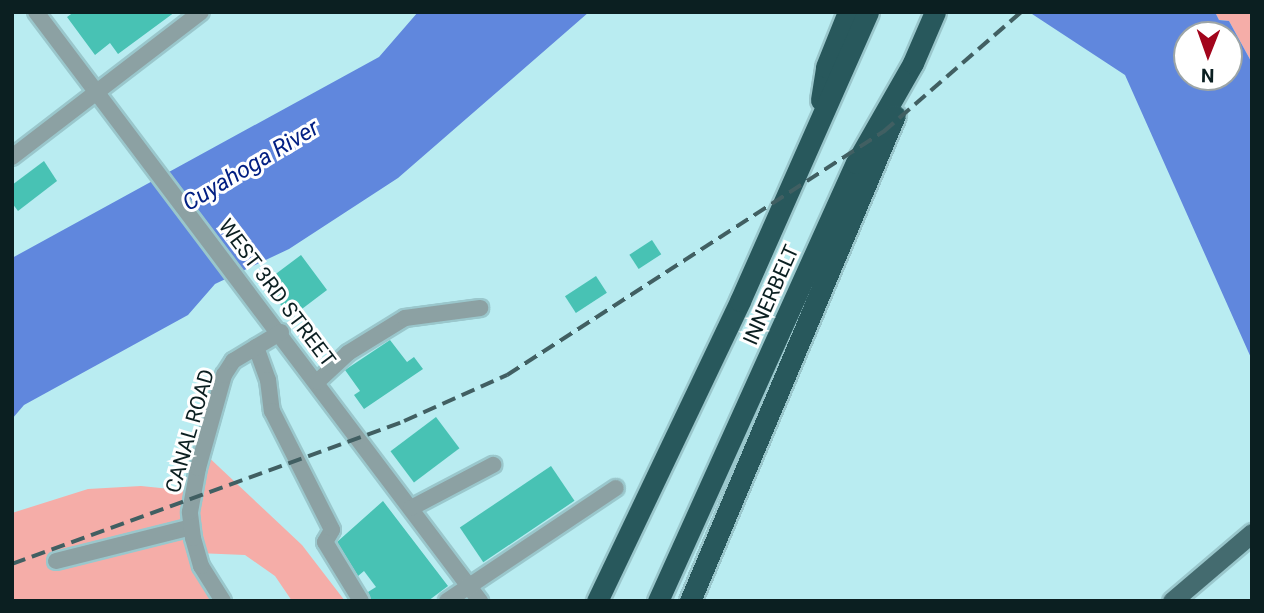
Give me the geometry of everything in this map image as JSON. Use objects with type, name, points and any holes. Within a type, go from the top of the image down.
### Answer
[{"type":"highway","points":[[818,124],[826,67],[848,12]]},
{"type":"highway","name":"INNERBELT","points":[[597,601],[631,536],[868,12]]},
{"type":"highway","name":"INNERBELT","points":[[658,601],[856,163],[913,64],[935,12]]},
{"type":"highway","points":[[690,601],[878,161],[913,64]]},
{"type":"main road","points":[[1172,601],[1252,533]]},
{"type":"street","name":"WEST 3RD STREET","points":[[36,12],[245,284],[480,601]]},
{"type":"street","points":[[12,157],[201,12]]},
{"type":"street","points":[[317,382],[348,353],[405,318],[480,307]]},
{"type":"street","name":"CANAL ROAD","points":[[223,601],[201,566],[191,527],[191,502],[198,468],[224,375],[233,361],[281,332]]},
{"type":"street","points":[[256,347],[268,380],[272,411],[332,530],[325,542],[361,601]]},
{"type":"street","points":[[411,508],[494,464]]},
{"type":"street","points":[[447,601],[616,488]]},
{"type":"street","name":"CANAL ROAD","points":[[56,561],[191,527]]},
{"type":"shaded area","points":[[1215,12],[1252,12],[1252,63],[1243,47],[1243,21],[1219,20]]},
{"type":"shaded area","points":[[202,451],[302,545],[345,601],[292,601],[275,576],[245,555],[197,553],[223,601],[12,601],[12,513],[88,489],[141,486],[190,491]]},
{"type":"water","name":"Cuyahoga River","points":[[418,12],[589,12],[398,178],[289,249],[215,284],[188,315],[24,405],[12,419],[12,258],[379,57]]},
{"type":"water","points":[[1029,12],[1215,12],[1219,20],[1229,21],[1173,21],[1173,91],[1243,91],[1243,47],[1252,63],[1252,360],[1125,75]]},
{"type":"building","points":[[74,12],[175,12],[118,54],[110,43],[95,55],[67,17]]},
{"type":"building","points":[[44,161],[57,181],[18,211],[12,203],[12,185]]},
{"type":"building","points":[[652,240],[661,254],[639,269],[629,255]]},
{"type":"building","points":[[301,255],[327,290],[290,318],[271,291],[279,284],[273,276]]},
{"type":"building","points":[[596,276],[607,293],[576,313],[565,296]]},
{"type":"building","points":[[390,340],[407,362],[414,357],[423,369],[364,409],[354,395],[360,391],[345,370]]},
{"type":"building","points":[[436,417],[459,448],[414,482],[390,451]]},
{"type":"building","points":[[551,466],[574,501],[483,562],[460,528]]},
{"type":"building","points":[[383,501],[448,586],[428,601],[371,601],[368,592],[376,587],[364,571],[358,576],[337,542]]},
{"type":"railway","points":[[12,564],[404,421],[507,375],[883,132],[1021,12]]}]
